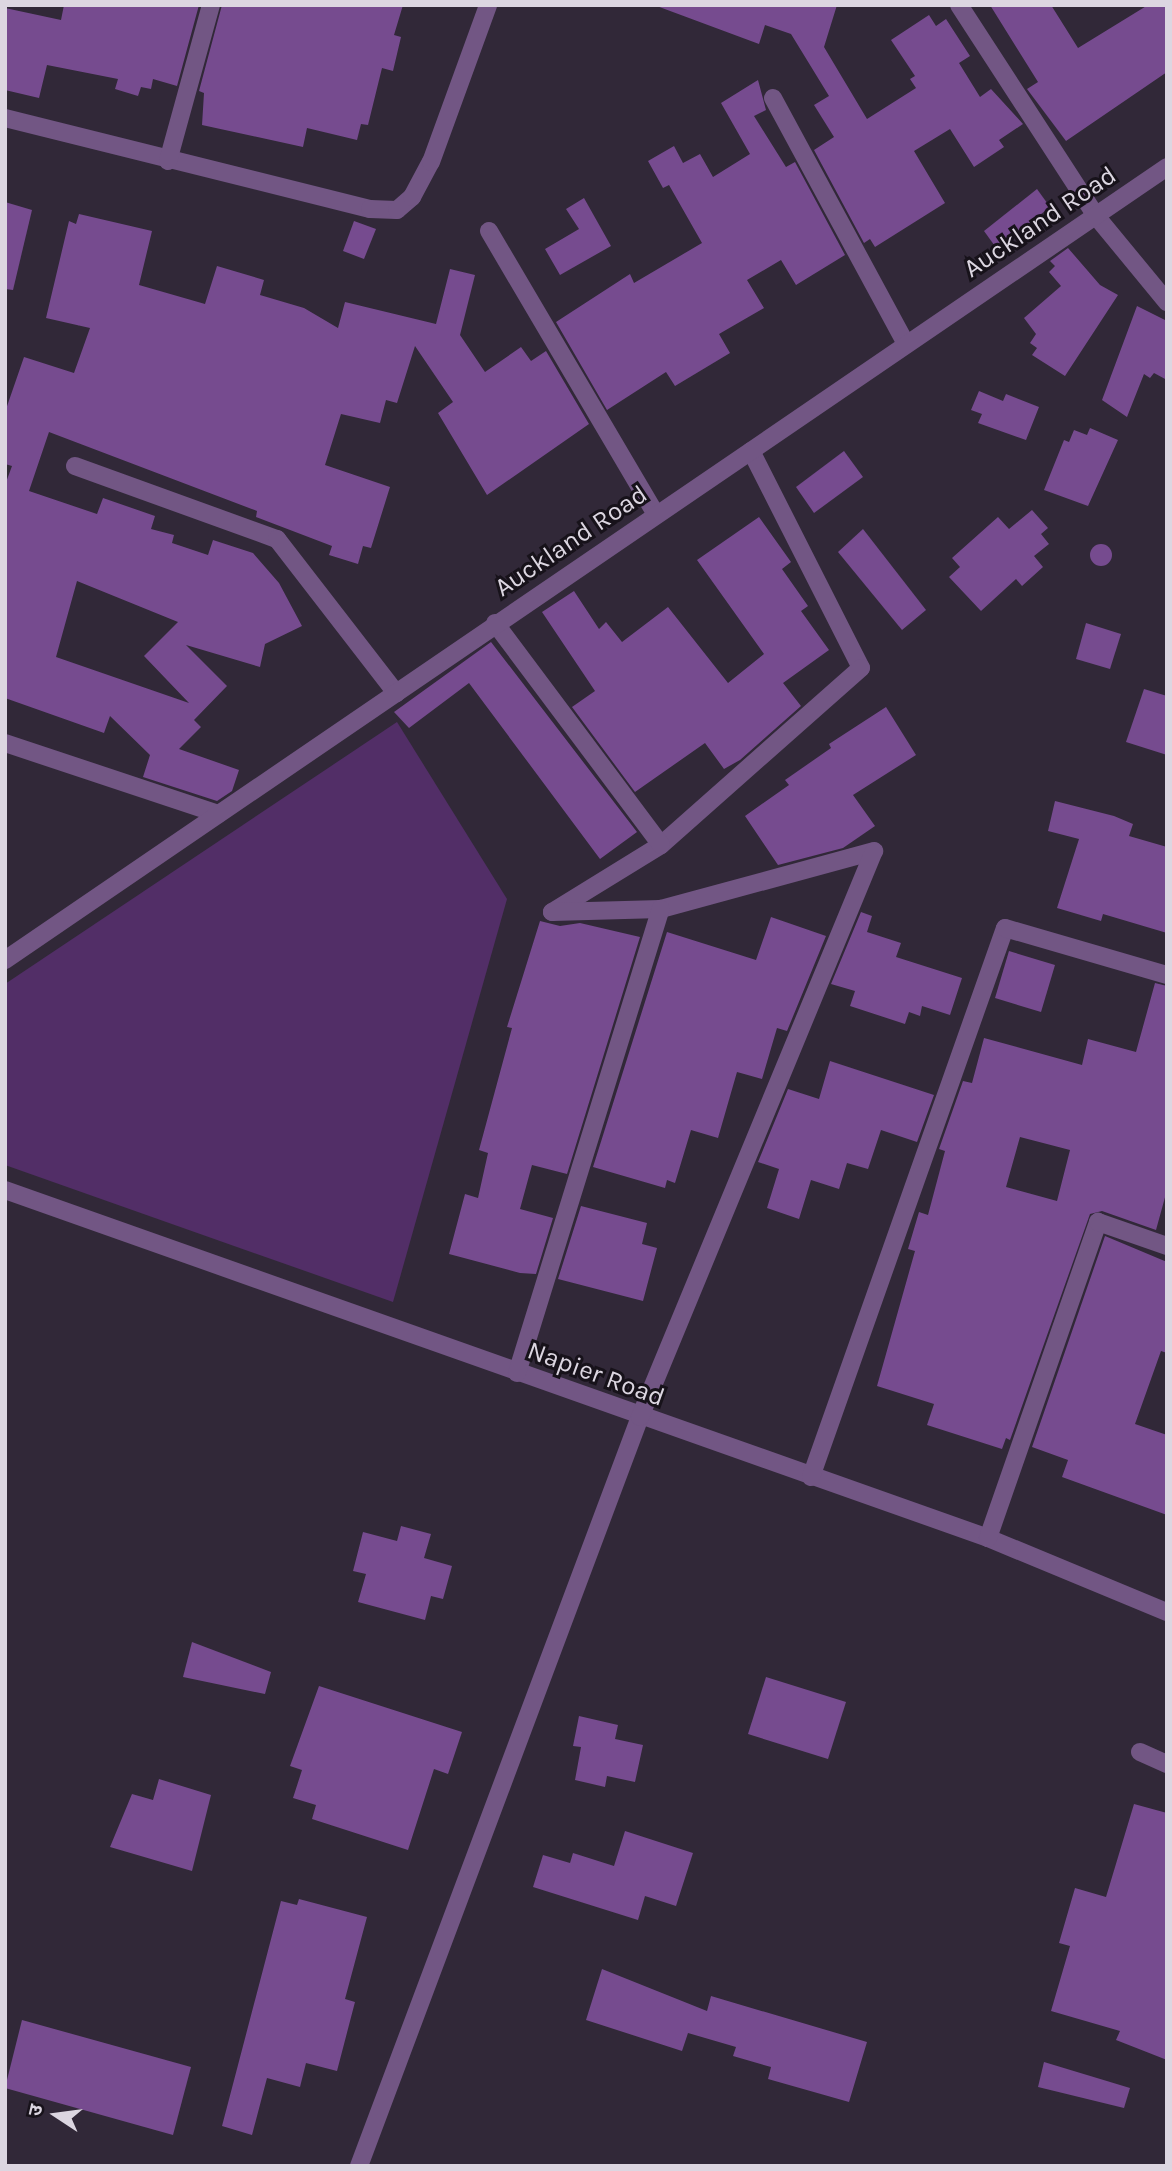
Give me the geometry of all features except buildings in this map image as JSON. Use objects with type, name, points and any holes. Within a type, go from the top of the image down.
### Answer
[{"type":"street","points":[[168,161],[211,5]]},
{"type":"street","points":[[5,118],[168,161],[370,209],[397,210],[412,197],[431,162],[488,5]]},
{"type":"street","points":[[959,5],[1096,216],[1167,302]]},
{"type":"street","points":[[773,99],[906,344]]},
{"type":"street","name":"Auckland Road","points":[[5,960],[495,623],[1167,167]]},
{"type":"street","points":[[489,230],[656,515]]},
{"type":"street","points":[[359,2166],[640,1417],[874,851],[662,909],[552,912],[661,845],[860,668],[751,451]]},
{"type":"street","points":[[75,467],[276,539],[396,693]]},
{"type":"street","points":[[495,623],[661,845]]},
{"type":"street","points":[[5,743],[219,814]]},
{"type":"street","points":[[517,1373],[662,909]]},
{"type":"street","points":[[811,1477],[1005,928],[1167,975]]},
{"type":"street","name":"Napier Road","points":[[5,1190],[988,1538],[1167,1612]]},
{"type":"street","points":[[988,1538],[1098,1222],[1167,1246]]},
{"type":"street","points":[[1140,1752],[1167,1764]]},
{"type":"shaded area","points":[[397,722],[507,899],[393,1302],[5,1165],[5,984]]}]
